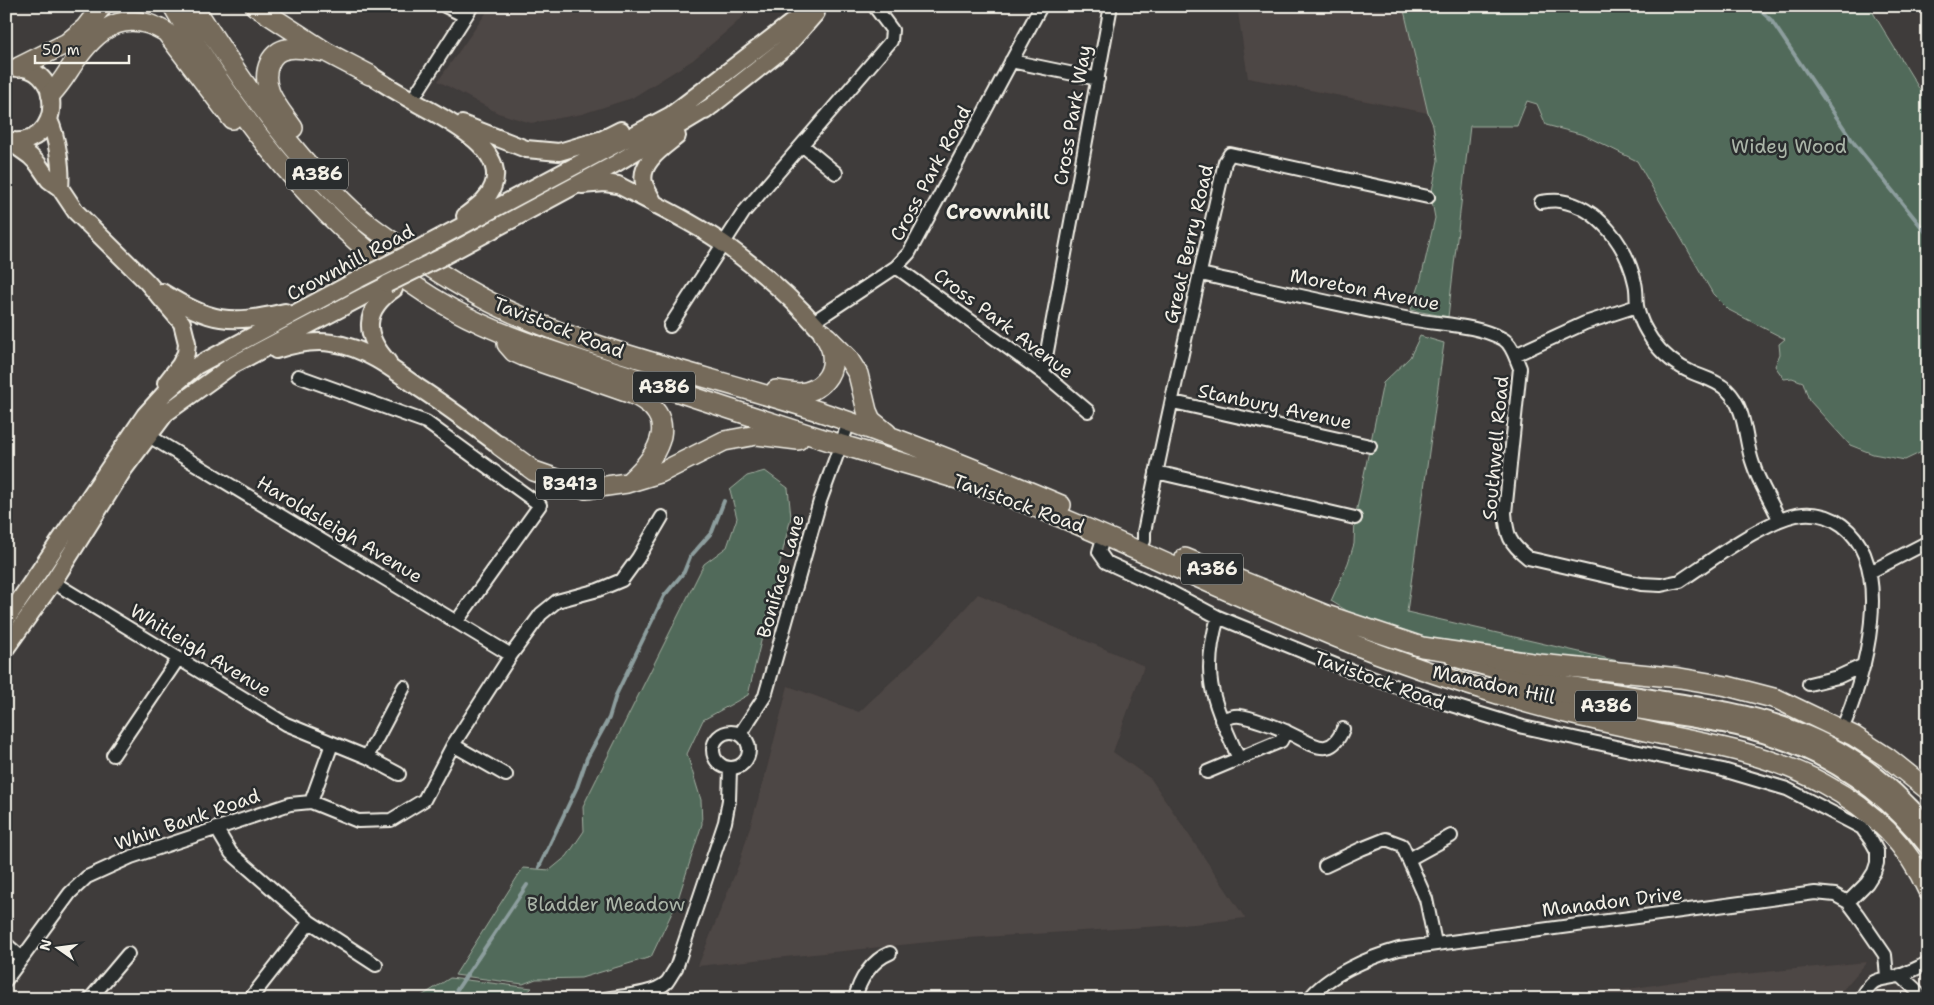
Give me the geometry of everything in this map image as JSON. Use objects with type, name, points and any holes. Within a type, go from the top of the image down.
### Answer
[{"type":"highway","points":[[11,66],[67,43],[85,28],[102,6]]},
{"type":"highway","name":"Tavistock Road","points":[[173,6],[223,85],[257,133],[316,202],[394,272],[450,308],[524,343],[980,487],[1108,531]]},
{"type":"highway","name":"Tavistock Road","points":[[194,6],[251,94],[306,162],[356,215],[383,236],[450,280],[513,313],[619,352],[892,437],[993,476],[1108,531]]},
{"type":"highway","points":[[255,6],[326,52],[370,76]]},
{"type":"highway","points":[[52,94],[59,87],[79,56],[107,28],[131,20],[152,24],[166,32],[267,164],[316,202]]},
{"type":"highway","points":[[326,52],[294,48],[281,51],[271,60],[266,79],[272,98],[319,166],[333,190]]},
{"type":"highway","points":[[723,383],[800,392],[818,387],[831,372],[832,356],[818,328]]},
{"type":"highway","points":[[818,328],[848,358],[858,374],[866,411],[871,420],[892,437]]},
{"type":"highway","points":[[495,330],[514,352],[632,394],[652,406],[661,428],[661,439],[652,459],[627,483]]},
{"type":"highway","points":[[627,483],[683,463],[724,441],[757,435],[792,438],[816,444],[837,443]]},
{"type":"highway","name":"B3413","points":[[500,446],[534,471],[586,489],[627,483]]},
{"type":"highway","name":"Manadon Hill","points":[[1108,531],[1144,541],[1326,614],[1422,647]]},
{"type":"highway","name":"Manadon Hill","points":[[1108,531],[1316,629],[1365,649],[1445,677]]},
{"type":"highway","points":[[1422,647],[1539,664],[1680,678],[1727,686],[1777,699],[1842,729],[1888,758],[1928,790]]},
{"type":"highway","points":[[1445,677],[1596,721],[1704,743],[1800,772],[1838,792],[1888,831],[1916,865],[1928,891]]},
{"type":"main road","name":"Crownhill Road","points":[[6,620],[145,415],[164,394],[196,366],[671,115],[812,6]]},
{"type":"main road","points":[[655,205],[644,182],[644,172],[648,161],[713,104],[787,46],[822,6]]},
{"type":"main road","points":[[8,140],[21,141],[33,137],[42,130],[49,120],[53,107],[52,94],[40,76],[30,70],[11,66]]},
{"type":"main road","points":[[370,76],[446,118],[476,128],[526,149],[559,152],[603,139],[632,123],[671,115]]},
{"type":"main road","name":"Crownhill Road","points":[[6,648],[53,582],[124,469],[166,413],[231,366],[390,286],[623,160],[713,104]]},
{"type":"main road","points":[[441,237],[486,199],[494,184],[495,173],[492,159],[481,145],[446,118]]},
{"type":"main road","points":[[49,120],[54,131],[62,174],[60,188]]},
{"type":"main road","points":[[8,140],[30,156],[50,180],[60,188],[81,218],[151,286],[182,323],[188,343],[186,353],[180,365],[145,415]]},
{"type":"main road","points":[[575,185],[604,183],[618,186],[722,244],[795,302],[818,328]]},
{"type":"main road","points":[[151,286],[199,313],[219,319],[237,320],[262,317],[312,305]]},
{"type":"main road","name":"B3413","points":[[390,286],[372,312],[370,335],[379,352],[400,374]]},
{"type":"main road","name":"B3413","points":[[231,366],[288,346],[319,342],[349,347],[363,352],[400,374],[500,446]]},
{"type":"main road","name":"Manadon Hill","points":[[1422,647],[1480,666],[1539,680],[1752,716],[1795,730],[1825,743],[1878,776],[1928,827]]},
{"type":"main road","name":"Manadon Hill","points":[[1445,677],[1736,726],[1803,748],[1850,773],[1896,812],[1928,847]]},
{"type":"street","points":[[412,100],[468,11],[445,6]]},
{"type":"street","points":[[670,326],[744,212],[891,41],[892,30],[874,6]]},
{"type":"street","name":"Cross Park Road","points":[[818,328],[896,267],[909,253],[1041,6]]},
{"type":"street","name":"Cross Park Way","points":[[1043,373],[1110,11]]},
{"type":"street","points":[[1011,61],[1098,79]]},
{"type":"street","points":[[802,146],[836,173]]},
{"type":"street","name":"Great Berry Road","points":[[1144,541],[1144,532],[1156,472],[1200,274],[1225,162],[1230,154],[1428,197]]},
{"type":"street","points":[[1541,202],[1560,200],[1575,205],[1595,215],[1609,230],[1630,264],[1641,322],[1653,342],[1670,360],[1714,381],[1727,390],[1743,418],[1753,465],[1780,519]]},
{"type":"street","name":"Cross Park Avenue","points":[[896,267],[1043,373],[1088,411]]},
{"type":"street","name":"Moreton Avenue","points":[[1200,274],[1411,319],[1479,330],[1505,340],[1515,355]]},
{"type":"street","points":[[1515,355],[1585,323],[1637,306]]},
{"type":"street","name":"Southwell Road","points":[[1515,355],[1520,368],[1519,392],[1505,513],[1506,532],[1513,547],[1528,558],[1641,584],[1661,585],[1680,581],[1780,519],[1802,514],[1818,514],[1835,520],[1850,531],[1862,548],[1870,572],[1872,616],[1864,665],[1852,707],[1842,729]]},
{"type":"street","points":[[298,376],[426,422],[540,505],[457,621]]},
{"type":"street","name":"Stanbury Avenue","points":[[1172,402],[1370,446]]},
{"type":"street","name":"Boniface Lane","points":[[740,734],[765,696],[837,443],[848,422]]},
{"type":"street","name":"Haroldsleigh Avenue","points":[[149,436],[511,655]]},
{"type":"street","name":"Crownhill Road","points":[[90,496],[106,486],[117,470],[124,469]]},
{"type":"street","points":[[1156,472],[1355,518]]},
{"type":"street","points":[[506,776],[453,745],[511,655],[541,614],[557,601],[598,590],[622,580],[638,558],[662,517]]},
{"type":"street","name":"Tavistock Road","points":[[1108,531],[1099,552],[1106,562],[1167,590],[1218,617],[1338,666],[1425,698],[1523,727],[1723,770],[1786,789],[1862,828],[1877,851],[1877,863],[1868,883],[1848,902]]},
{"type":"street","points":[[1870,572],[1928,542]]},
{"type":"street","name":"Whitleigh Avenue","points":[[53,582],[286,724],[367,757],[399,774]]},
{"type":"street","points":[[1218,617],[1212,639],[1209,668],[1212,694],[1221,720],[1239,759]]},
{"type":"street","points":[[113,755],[178,659]]},
{"type":"street","points":[[1809,684],[1838,677],[1864,665]]},
{"type":"street","points":[[367,757],[404,687]]},
{"type":"street","points":[[1221,720],[1239,716],[1286,731],[1314,746],[1323,748],[1333,745],[1338,741],[1343,729]]},
{"type":"street","points":[[1207,772],[1281,741],[1286,731]]},
{"type":"street","points":[[735,732],[747,741],[749,756],[740,767],[730,769],[717,762],[713,753],[714,743],[721,735],[735,732]]},
{"type":"street","points":[[311,802],[332,744]]},
{"type":"street","name":"Whin Bank Road","points":[[6,980],[70,893],[86,877],[131,857],[290,804],[311,802],[358,821],[391,820],[424,800],[453,745]]},
{"type":"street","points":[[605,999],[657,988],[666,982],[676,968],[725,822],[729,800],[730,769]]},
{"type":"street","points":[[216,828],[231,853],[310,922],[376,965]]},
{"type":"street","points":[[1409,859],[1451,836]]},
{"type":"street","points":[[1325,866],[1361,848],[1386,839],[1402,845],[1426,898],[1435,943]]},
{"type":"street","name":"Manadon Drive","points":[[1309,999],[1336,977],[1376,955],[1399,949],[1815,894],[1835,896],[1848,902]]},
{"type":"street","points":[[1848,902],[1885,955],[1894,976],[1915,989],[1922,999]]},
{"type":"street","points":[[250,999],[310,922]]},
{"type":"street","points":[[6,944],[22,958]]},
{"type":"street","points":[[855,999],[862,979],[876,962],[890,953]]},
{"type":"street","points":[[90,999],[128,954]]},
{"type":"street","points":[[1861,999],[1873,982],[1878,979],[1894,976],[1928,963]]},
{"type":"shaded area","points":[[491,6],[753,6],[693,60],[632,98],[582,114],[531,123],[498,113],[438,81]]},
{"type":"shaded area","points":[[1237,6],[1403,6],[1428,113],[1248,78]]},
{"type":"shaded area","points":[[978,594],[1144,666],[1113,752],[1151,779],[1245,918],[1194,924],[968,938],[698,966],[739,864],[765,776],[788,686],[859,712],[939,637]]},
{"type":"shaded area","points":[[1867,962],[1841,992],[1841,999],[1564,999],[1693,979]]},
{"type":"green space","name":"Widey Wood","points":[[1403,6],[1869,6],[1928,103],[1928,449],[1905,460],[1873,454],[1850,445],[1809,400],[1803,382],[1792,378],[1784,379],[1775,366],[1780,354],[1779,344],[1785,339],[1729,310],[1713,294],[1637,161],[1584,135],[1546,125],[1537,104],[1527,101],[1517,126],[1470,126],[1448,317],[1411,310],[1420,283],[1435,218],[1431,196],[1438,160],[1433,125],[1428,113]]},
{"type":"green space","points":[[1420,336],[1444,343],[1407,612],[1618,661],[1615,667],[1399,634],[1352,614],[1331,601],[1348,563],[1354,544],[1355,518],[1383,383],[1410,357]]},
{"type":"green space","name":"Bladder Meadow","points":[[765,471],[788,488],[791,517],[748,695],[703,720],[687,754],[701,800],[702,824],[677,902],[651,957],[581,978],[536,979],[523,984],[455,975],[523,868],[550,870],[567,856],[584,831],[583,806],[704,564],[727,547],[737,518],[730,490],[747,476]]},
{"type":"green space","points":[[450,978],[532,988],[520,999],[417,999]]},
{"type":"waterway","points":[[1755,6],[1771,20],[1854,143],[1928,235]]},
{"type":"waterway","points":[[539,867],[577,787],[587,758],[609,718],[616,695],[664,596],[684,572],[690,557],[712,532],[724,501]]},
{"type":"waterway","points":[[445,999],[454,994],[527,885]]},
{"type":"district","name":"Crownhill","points":[[998,212]]}]
